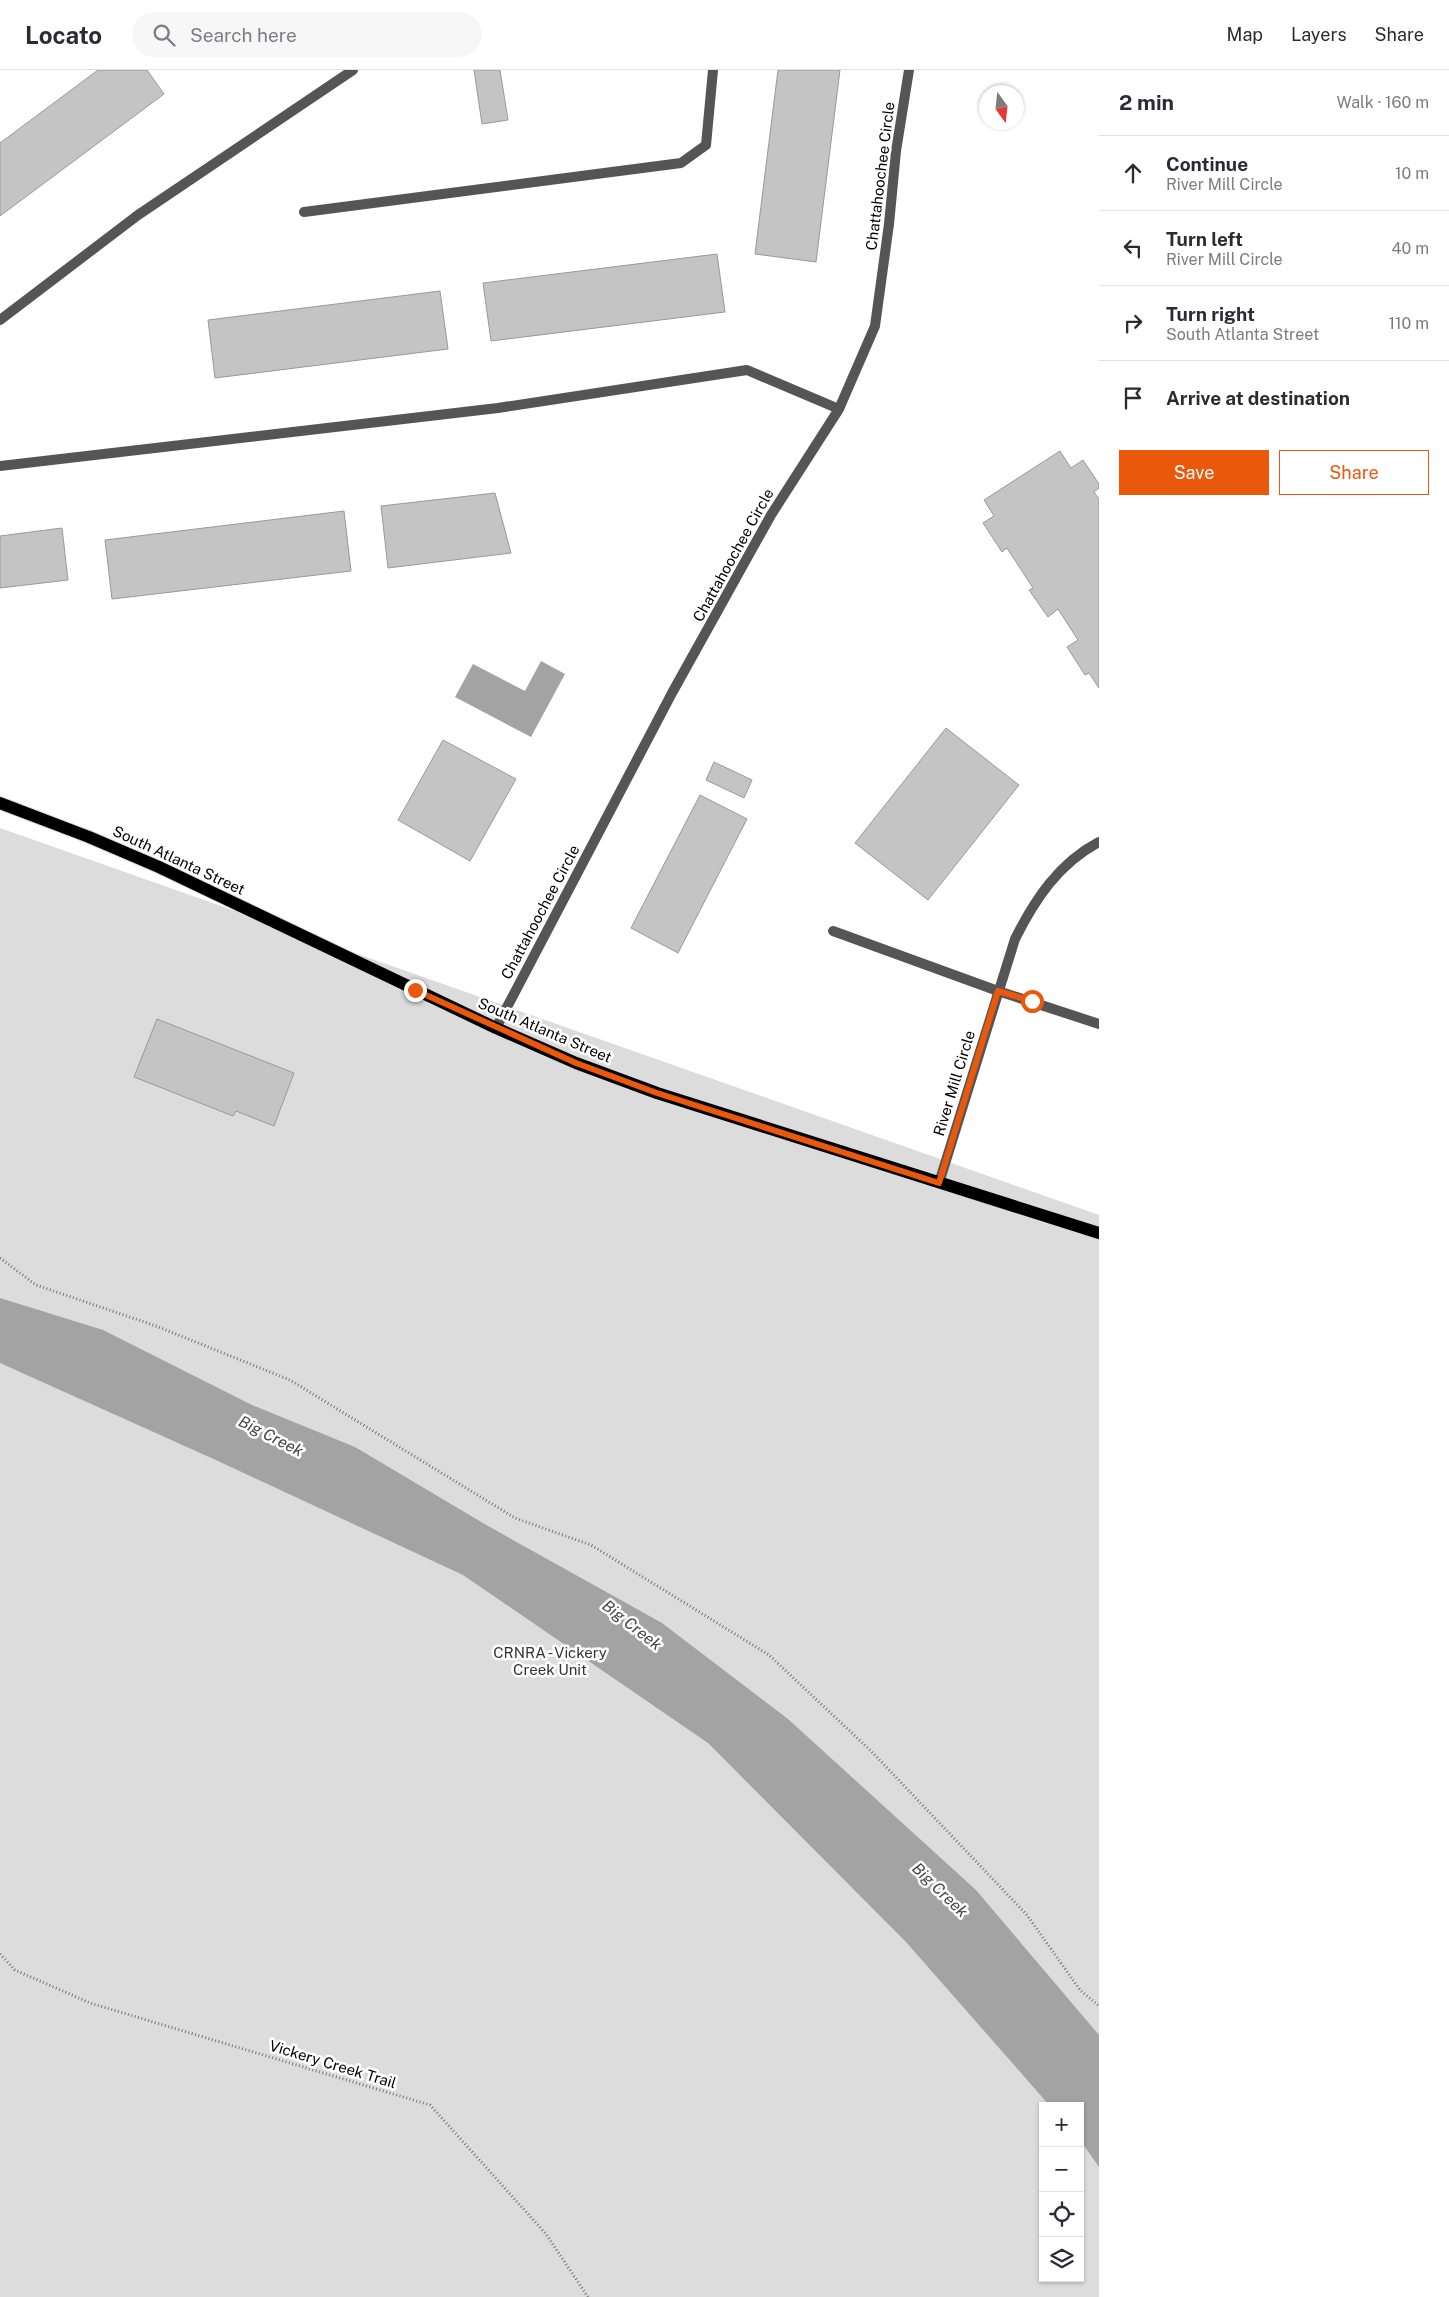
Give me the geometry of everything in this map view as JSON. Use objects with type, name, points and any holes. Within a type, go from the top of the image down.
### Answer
[{"type":"main road","name":"South Atlanta Street","points":[[0,803],[89,837],[159,867],[496,1028],[576,1063],[657,1093],[1099,1233]]},
{"type":"street","points":[[0,320],[138,215],[353,70]]},
{"type":"street","points":[[304,212],[680,163],[706,145],[713,70]]},
{"type":"street","name":"Chattahoochee Circle","points":[[496,1028],[672,693],[771,515],[839,409],[875,326],[889,224],[896,150],[909,70]]},
{"type":"street","points":[[0,466],[498,408],[747,370],[839,409]]},
{"type":"street","name":"River Mill Circle","points":[[939,1183],[1015,939],[1032,905],[1057,873],[1099,842]]},
{"type":"street","points":[[833,931],[998,991],[1099,1024]]},
{"type":"path","points":[[0,1258],[36,1286],[156,1326],[290,1380],[515,1518],[591,1544],[769,1656],[871,1751],[1027,1915],[1080,1990],[1099,2006]]},
{"type":"path","name":"Vickery Creek Trail","points":[[0,1954],[15,1970],[90,2003],[430,2105],[546,2234],[588,2297]]},
{"type":"green space","name":"CRNRA - Vickery Creek Unit","points":[[0,828],[1099,1215],[1099,2297],[0,2297]]},
{"type":"water","points":[[541,661],[565,674],[531,737],[455,697],[473,664],[525,691]]},
{"type":"water","name":"Big Creek","points":[[0,1298],[103,1330],[252,1405],[355,1447],[488,1526],[662,1623],[788,1719],[976,1890],[1099,2035],[1099,2167],[1084,2146],[1084,2102],[1046,2102],[906,1942],[708,1743],[463,1575],[218,1461],[0,1363]]},
{"type":"building","points":[[98,70],[147,70],[164,94],[0,216],[0,143]]},
{"type":"building","points":[[474,70],[500,70],[508,120],[482,124]]},
{"type":"building","points":[[778,70],[840,70],[816,262],[755,254]]},
{"type":"building","points":[[717,254],[725,312],[491,341],[483,283]]},
{"type":"building","points":[[440,291],[448,349],[215,378],[208,320]]},
{"type":"building","points":[[1060,451],[1071,468],[1083,460],[1099,484],[1099,488],[1094,492],[1099,499],[1099,688],[1089,673],[1085,675],[1067,647],[1078,640],[1058,609],[1048,617],[1029,590],[1033,588],[1007,548],[1002,552],[983,523],[994,516],[984,500]]},
{"type":"building","points":[[495,493],[511,553],[388,568],[381,506]]},
{"type":"building","points":[[344,511],[351,571],[112,599],[105,540]]},
{"type":"building","points":[[62,528],[68,580],[0,588],[0,536]]},
{"type":"building","points":[[946,728],[1019,785],[928,900],[855,843]]},
{"type":"building","points":[[443,740],[516,779],[470,861],[398,820]]},
{"type":"building","points":[[714,762],[752,780],[744,798],[706,780]]},
{"type":"building","points":[[700,795],[747,819],[678,953],[631,928]]},
{"type":"building","points":[[157,1019],[294,1073],[274,1126],[236,1111],[233,1116],[134,1077]]},
{"type":"route","points":[[415,990],[576,1063],[657,1093],[939,1183],[998,991],[1032,1001]]}]
